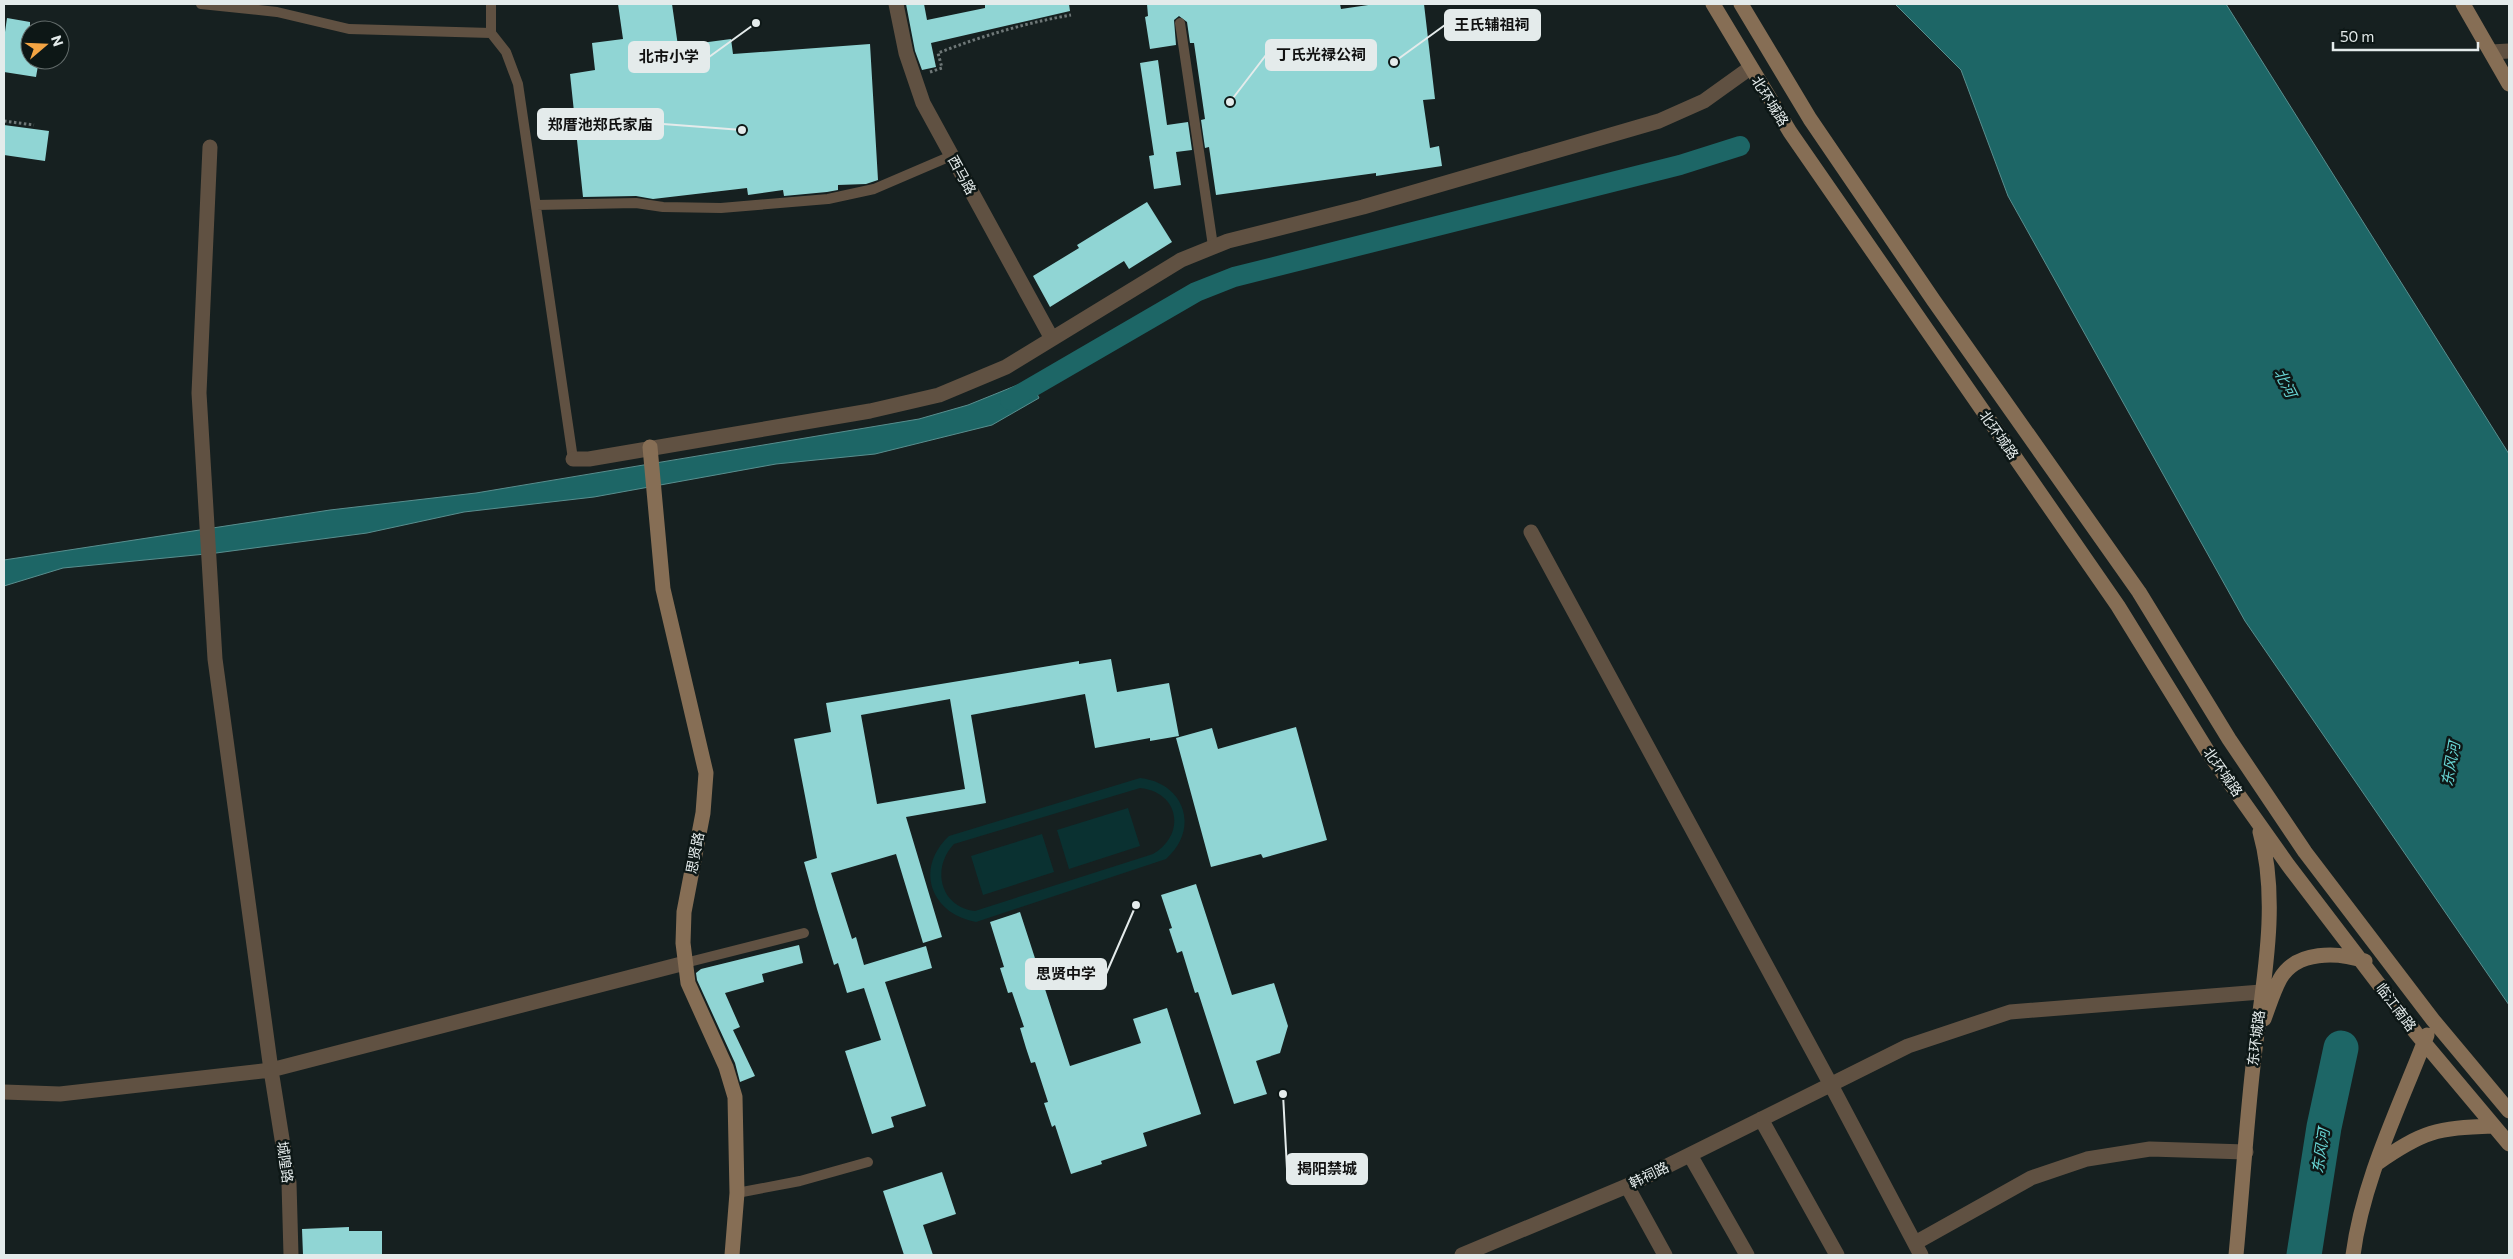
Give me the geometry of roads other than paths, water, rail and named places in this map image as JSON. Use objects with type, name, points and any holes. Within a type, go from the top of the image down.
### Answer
[{"type":"main road","name":"北环城路","points":[[1713,4],[1790,132],[1914,315],[2118,606],[2208,752],[2288,865]]},
{"type":"main road","name":"北环城路","points":[[1741,4],[1810,119],[1934,301],[2139,592],[2229,739],[2305,852]]},
{"type":"main road","points":[[2463,4],[2509,84]]},
{"type":"main road","name":"思贤路","points":[[651,452],[663,589],[706,773],[703,813],[684,912],[685,963],[688,983],[726,1067],[734,1097],[737,1193],[732,1255]]},
{"type":"main road","name":"东环城路","points":[[2236,1255],[2256,1039],[2270,916],[2265,848],[2257,821]]},
{"type":"main road","name":"临江南路","points":[[2305,852],[2433,1020],[2509,1111]]},
{"type":"main road","name":"临江南路","points":[[2288,865],[2424,1043],[2509,1144]]},
{"type":"main road","points":[[2256,1039],[2280,979],[2289,969],[2315,955],[2326,954],[2360,959],[2395,970]]},
{"type":"main road","points":[[2353,1255],[2356,1234],[2376,1164],[2433,1020]]},
{"type":"main road","points":[[2376,1164],[2408,1142],[2433,1131],[2493,1126]]},
{"type":"street","name":"西马路","points":[[896,4],[913,78],[923,103],[1051,338]]},
{"type":"street","points":[[2491,52],[2509,51]]},
{"type":"street","points":[[574,459],[651,452],[870,411],[939,395],[1006,367],[1181,260],[1213,246],[1373,204],[1659,121],[1704,101],[1750,68]]},
{"type":"street","name":"城隍路","points":[[210,147],[199,393],[214,659],[271,1070],[289,1182],[292,1255]]},
{"type":"street","points":[[1531,532],[1918,1249],[2031,1178],[2088,1159],[2150,1149],[2246,1152]]},
{"type":"street","points":[[4,1092],[60,1094],[271,1070],[685,963]]},
{"type":"street","name":"韩祠路","points":[[1462,1255],[1627,1186],[1908,1046],[2010,1012],[2261,992]]},
{"type":"street","points":[[1760,1120],[1837,1255]]},
{"type":"street","points":[[1690,1154],[1747,1255]]},
{"type":"street","points":[[1627,1186],[1666,1255]]},
{"type":"lane","points":[[201,4],[277,12],[349,29],[491,34]]},
{"type":"lane","points":[[491,4],[491,34],[506,52],[516,74],[574,459]]},
{"type":"lane","points":[[1180,22],[1213,246]]},
{"type":"lane","points":[[536,205],[636,203],[662,207],[721,208],[828,198],[874,189],[951,156]]},
{"type":"lane","points":[[685,963],[804,933]]},
{"type":"lane","points":[[737,1193],[800,1181],[868,1162]]},
{"type":"water","name":"北河","points":[[1895,4],[2226,4],[2509,454],[2509,1005],[2245,621],[2008,196],[1961,70]]},
{"type":"water","points":[[1030,380],[1039,398],[992,425],[875,454],[776,464],[594,497],[464,512],[367,533],[216,553],[63,568],[4,586],[4,560],[330,510],[476,493],[919,419],[968,405]]},
{"type":"waterway","points":[[1010,400],[1196,292],[1234,277],[1680,165],[1740,146]]},
{"type":"waterway","name":"东风河","points":[[2304,1255],[2324,1127],[2341,1048]]},
{"type":"place","name":"北市小学","points":[[756,23]]},
{"type":"place","name":"王氏辅祖祠","points":[[1394,62]]},
{"type":"place","name":"丁氏光禄公祠","points":[[1230,102]]},
{"type":"place","name":"郑厝池郑氏家庙","points":[[742,130]]},
{"type":"place","name":"思贤中学","points":[[1136,905]]},
{"type":"place","name":"揭阳禁城","points":[[1283,1094]]}]
